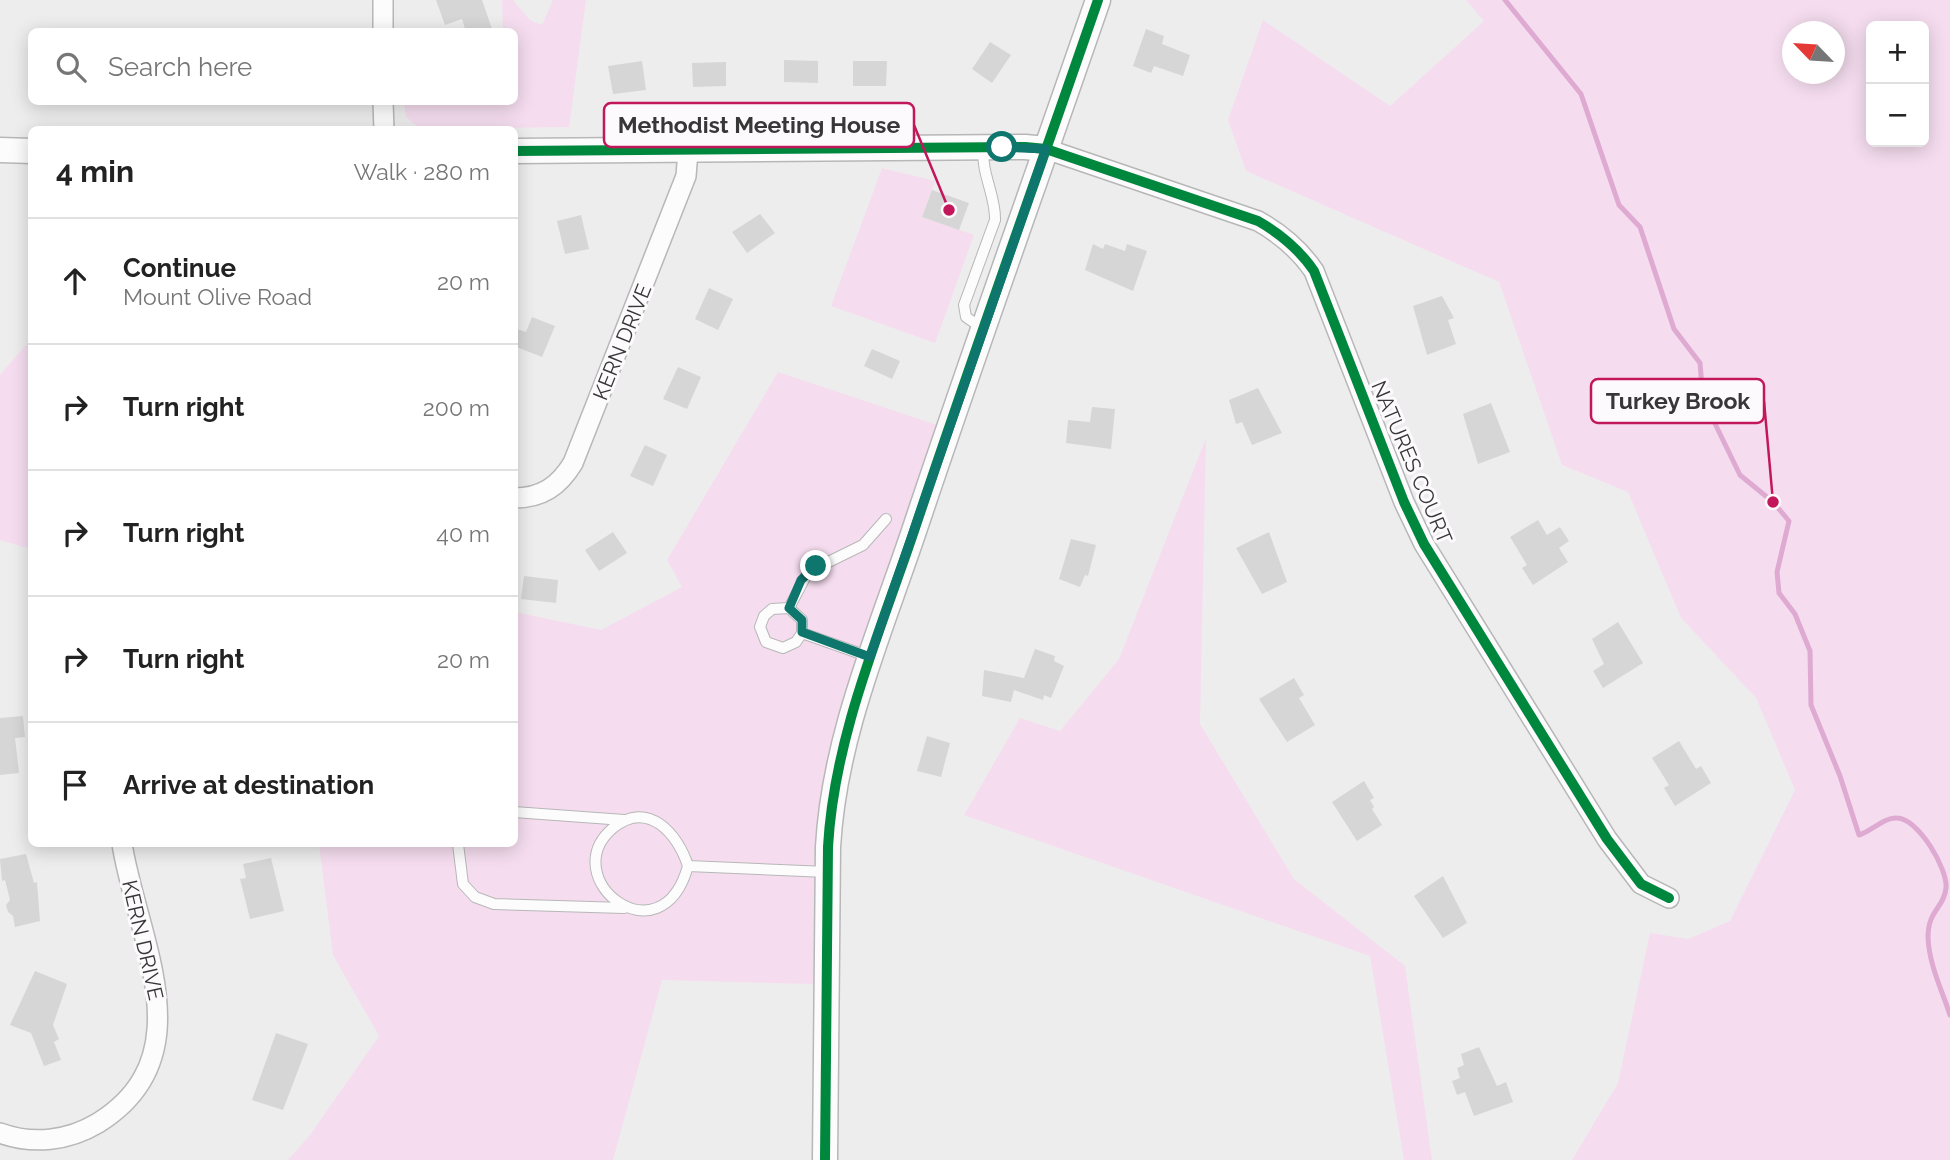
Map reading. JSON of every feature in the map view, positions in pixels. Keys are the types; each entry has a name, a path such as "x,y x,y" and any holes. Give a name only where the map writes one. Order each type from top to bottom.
{"street":[{"path":"383,0 383,28"},
{"path":"825,1160 827,872 830,806 839,760 870,657 1098,0"},
{"path":"383,105 384,126"},
{"path":"518,151 984,147 1046,149"},
{"name":"NATURES COURT","path":"1046,149 1258,221 1277,232 1306,259 1314,271 1399,489 1424,544 1607,839 1641,884 1669,898"},
{"path":"0,150 28,151"},
{"name":"KERN DRIVE","path":"518,497 547,492 565,476 573,463 686,176 688,151"},
{"name":"KERN DRIVE","path":"0,1133 37,1141 75,1134 90,1127 130,1096 150,1063 158,1039 158,995 123,847"}],"lane":[{"path":"982,329 966,317 964,305 995,220 996,208 982,158 984,147"},
{"path":"789,608 808,572 863,545 886,519"},
{"path":"776,607 789,608 802,620 802,632 796,642 783,648 763,639 760,627 764,617 776,607"},
{"path":"802,632 870,657"},
{"path":"458,847 463,884 483,902 648,909 670,900 685,878 688,866 676,836 667,827 654,821 518,812"},
{"path":"624,908 603,885 596,861 605,837 625,820"},
{"path":"688,866 827,872"}],"shaded area":[{"path":"502,0 513,0 530,20 542,25 553,0 586,0 569,127 417,126 406,117 404,105 518,105 518,28 503,28"},
{"path":"1466,0 1950,0 1950,1160 1572,1160 1618,1083 1650,933 1688,939 1730,921 1795,790 1756,698 1681,618 1628,492 1562,465 1499,282 1246,171 1228,120 1263,20 1390,106 1484,21"},
{"path":"882,168 935,181 922,217 974,235 935,343 831,306"},
{"path":"28,342 28,548 0,540 0,375"},
{"path":"778,372 940,426 834,733 815,835 814,984 662,980 613,1160 288,1160 310,1135 379,1036 333,955 319,847 518,847 518,613 601,630 682,587 667,560"},
{"path":"1206,438 1200,724 1294,879 1405,966 1432,1160 1404,1160 1370,956 964,815 1020,718 1060,731 1119,659"}],"building":[{"path":"436,0 482,0 492,28 465,28 462,19 445,25"},
{"path":"1146,29 1164,36 1162,44 1190,55 1183,76 1154,66 1151,73 1133,66"},
{"path":"990,42 1011,55 992,83 972,69"},
{"path":"784,60 818,61 818,83 784,82"},
{"path":"642,61 646,90 613,94 608,66"},
{"path":"853,61 887,61 886,86 853,86"},
{"path":"726,62 726,86 693,87 692,63"},
{"path":"932,190 969,203 959,230 922,217"},
{"path":"760,214 775,233 747,253 732,232"},
{"path":"581,215 589,249 565,254 557,221"},
{"path":"1093,244 1103,249 1105,244 1125,251 1127,244 1147,251 1133,291 1085,270"},
{"path":"709,288 733,299 718,330 695,319"},
{"path":"1442,296 1454,318 1448,320 1456,344 1427,355 1413,306"},
{"path":"532,317 555,326 542,357 518,348 518,329 526,332"},
{"path":"872,349 900,361 892,379 864,366"},
{"path":"678,367 701,377 687,409 663,399"},
{"path":"1258,388 1282,433 1252,445 1242,422 1236,424 1229,400"},
{"path":"1491,403 1510,452 1478,464 1463,414"},
{"path":"1092,407 1115,409 1111,449 1066,443 1068,420 1090,422"},
{"path":"645,445 667,455 653,486 630,476"},
{"path":"1538,520 1547,535 1560,527 1569,541 1559,548 1568,562 1533,585 1522,568 1527,565 1510,537"},
{"path":"613,532 627,553 599,571 585,550"},
{"path":"1269,532 1287,582 1262,594 1236,548"},
{"path":"1071,539 1096,545 1088,576 1085,575 1080,587 1059,579"},
{"path":"524,576 558,580 556,603 521,599"},
{"path":"1618,622 1643,663 1603,688 1593,671 1604,664 1592,639"},
{"path":"1035,649 1055,656 1054,661 1064,666 1051,698 1044,695 1043,700 1014,690 1011,702 982,696 984,670 1024,678"},
{"path":"1294,678 1304,695 1299,698 1315,725 1287,742 1259,699"},
{"path":"23,716 25,737 15,738 19,773 0,775 0,718"},
{"path":"927,736 950,743 941,777 917,771"},
{"path":"1679,741 1696,769 1701,766 1711,783 1675,806 1664,788 1669,785 1652,758"},
{"path":"1364,781 1374,798 1370,800 1374,807 1372,809 1382,825 1357,841 1332,802"},
{"path":"26,854 34,883 37,882 40,921 15,927 13,916 6,905 10,900 5,880 2,881 0,859"},
{"path":"271,858 284,911 250,919 240,879 246,878 243,864"},
{"path":"1443,876 1467,923 1443,938 1414,896"},
{"path":"35,971 67,984 53,1025 59,1039 54,1042 61,1060 44,1066 31,1033 10,1025"},
{"path":"276,1033 308,1044 283,1110 252,1100"},
{"path":"1479,1047 1497,1086 1506,1082 1513,1102 1474,1116 1465,1092 1457,1095 1452,1081 1460,1078 1457,1068 1464,1065 1461,1054"}],"waterway":[{"path":"1505,0 1581,94 1619,205 1640,227 1674,329 1700,363 1703,399 1740,475 1773,502 1789,521 1777,572 1779,593 1795,614 1810,651 1811,705 1840,776 1859,835 1892,818 1905,820 1922,835 1942,869 1945,895 1933,915 1928,937 1933,967 1950,1015"}],"cycle path":[{"path":"825,1160 828,847 839,766 873,648 1098,0"},
{"path":"518,151 1046,149 1266,226 1296,249 1314,271 1404,502 1424,544 1607,839 1641,884 1669,898"}],"place":[{"name":"Methodist Meeting House","path":"949,210"},
{"name":"Turkey Brook","path":"1773,502"}],"route":[{"path":"816,566 801,580 789,608 800,616 802,632 870,657 1008,252 1046,149 1002,147"}]}
